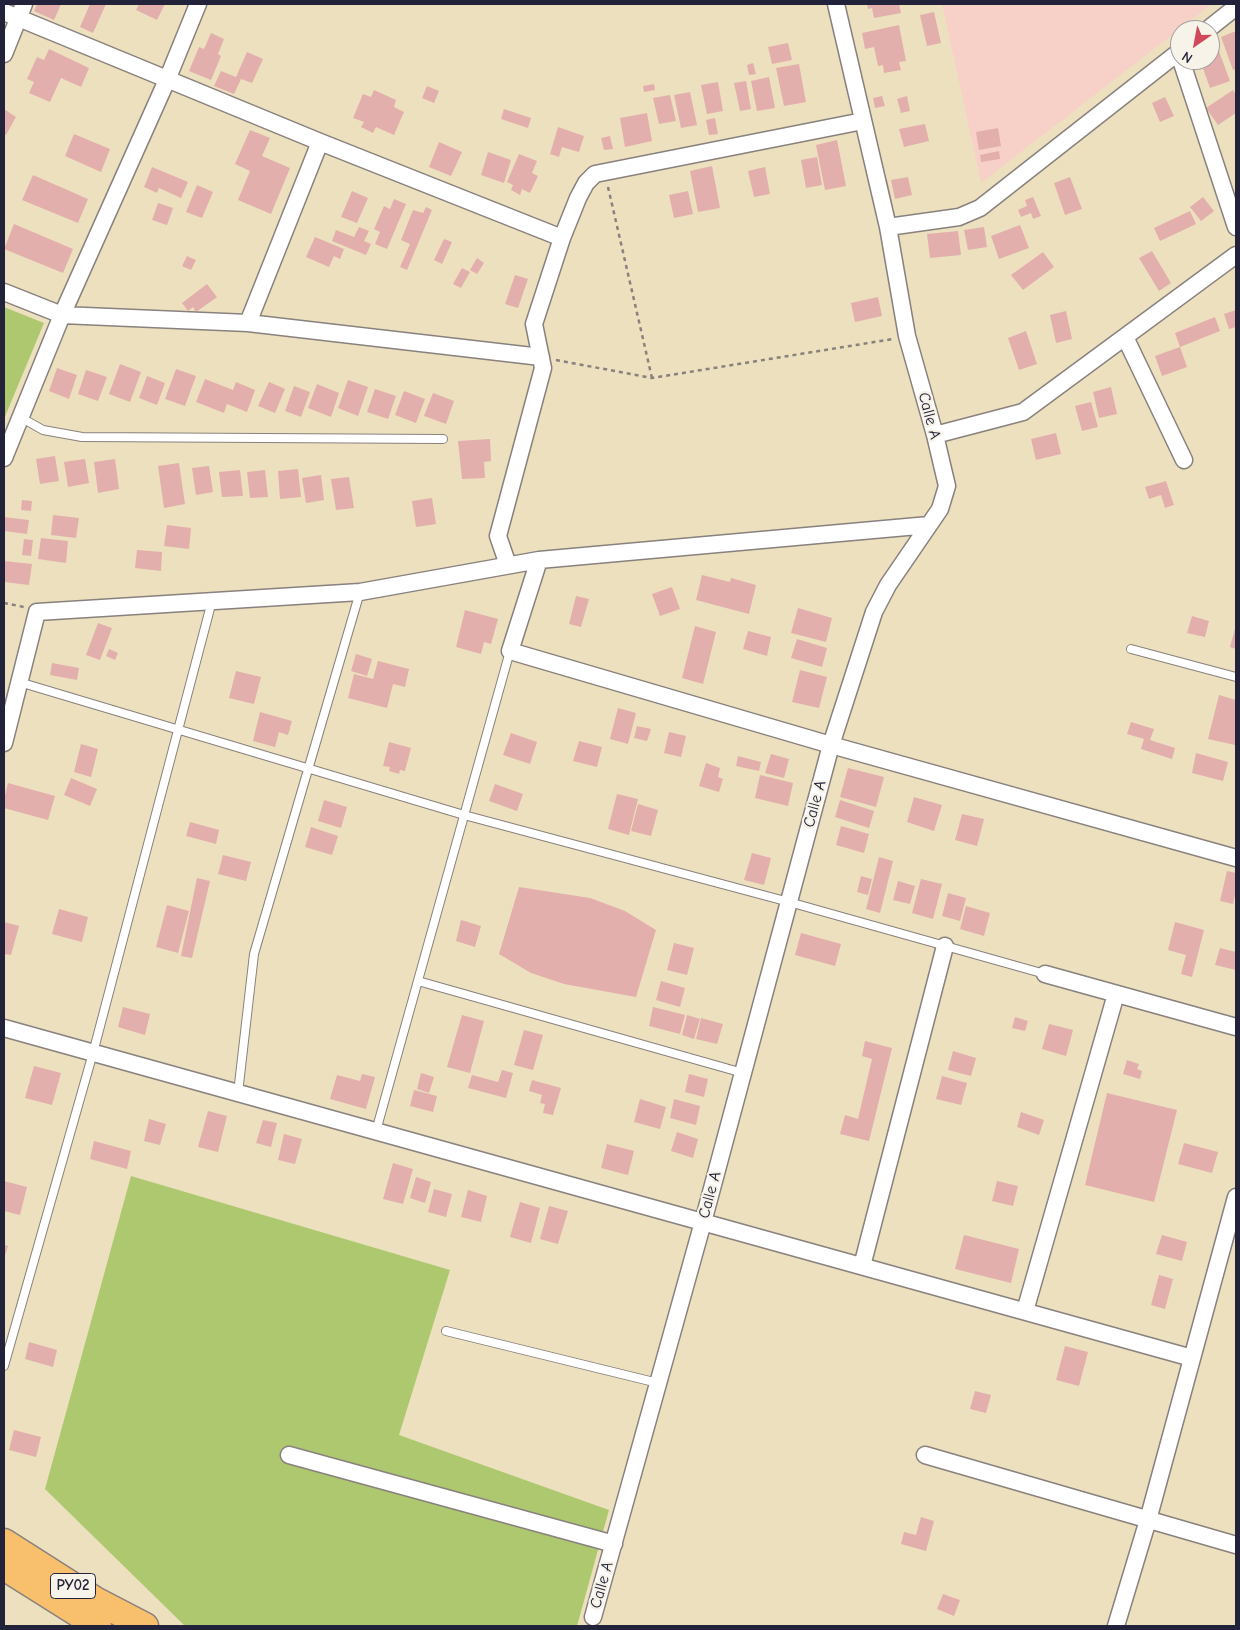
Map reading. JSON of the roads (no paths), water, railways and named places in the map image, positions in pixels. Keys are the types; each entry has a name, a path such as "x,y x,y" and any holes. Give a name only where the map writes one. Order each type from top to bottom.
{"highway":[{"name":"PY02","path":"4,1542 95,1600 146,1626"},
{"name":"PY02","path":"4,1567 98,1626"}],"street":[{"path":"7,4 13,11 167,80 562,238"},
{"path":"4,458 62,316 167,80 198,4"},
{"name":"Calle A","path":"593,1617 703,1222 830,745 874,612 888,585 940,510 947,486 935,435 907,336 888,227 836,4"},
{"path":"1219,20 1236,6"},
{"path":"4,54 13,11"},
{"path":"888,227 959,217 980,208 1170,64"},
{"path":"1185,70 1236,227"},
{"path":"508,566 498,536 544,368 534,324 562,238 586,183 595,174 863,121"},
{"path":"248,323 320,142"},
{"path":"935,435 1023,412 1236,254"},
{"path":"4,292 62,316 248,323 541,357"},
{"path":"1125,337 1184,460"},
{"path":"4,743 37,612 360,592 539,560 929,526"},
{"path":"539,560 510,651 830,745 1236,858"},
{"path":"862,1266 944,946"},
{"path":"1045,974 1236,1027"},
{"path":"1025,1311 1116,994"},
{"path":"4,1028 1192,1358"},
{"path":"1116,1626 1148,1520 1236,1197"},
{"path":"289,1455 614,1544"},
{"path":"925,1455 1236,1545"}],"lane":[{"path":"20,417 43,430 82,437 443,439"},
{"path":"238,1093 254,954 360,592"},
{"path":"4,1366 93,1053 212,601"},
{"path":"1131,649 1236,677"},
{"path":"376,1131 510,651"},
{"path":"19,682 464,815 789,902 1045,974"},
{"path":"418,981 743,1073"},
{"path":"446,1331 658,1383"}]}
